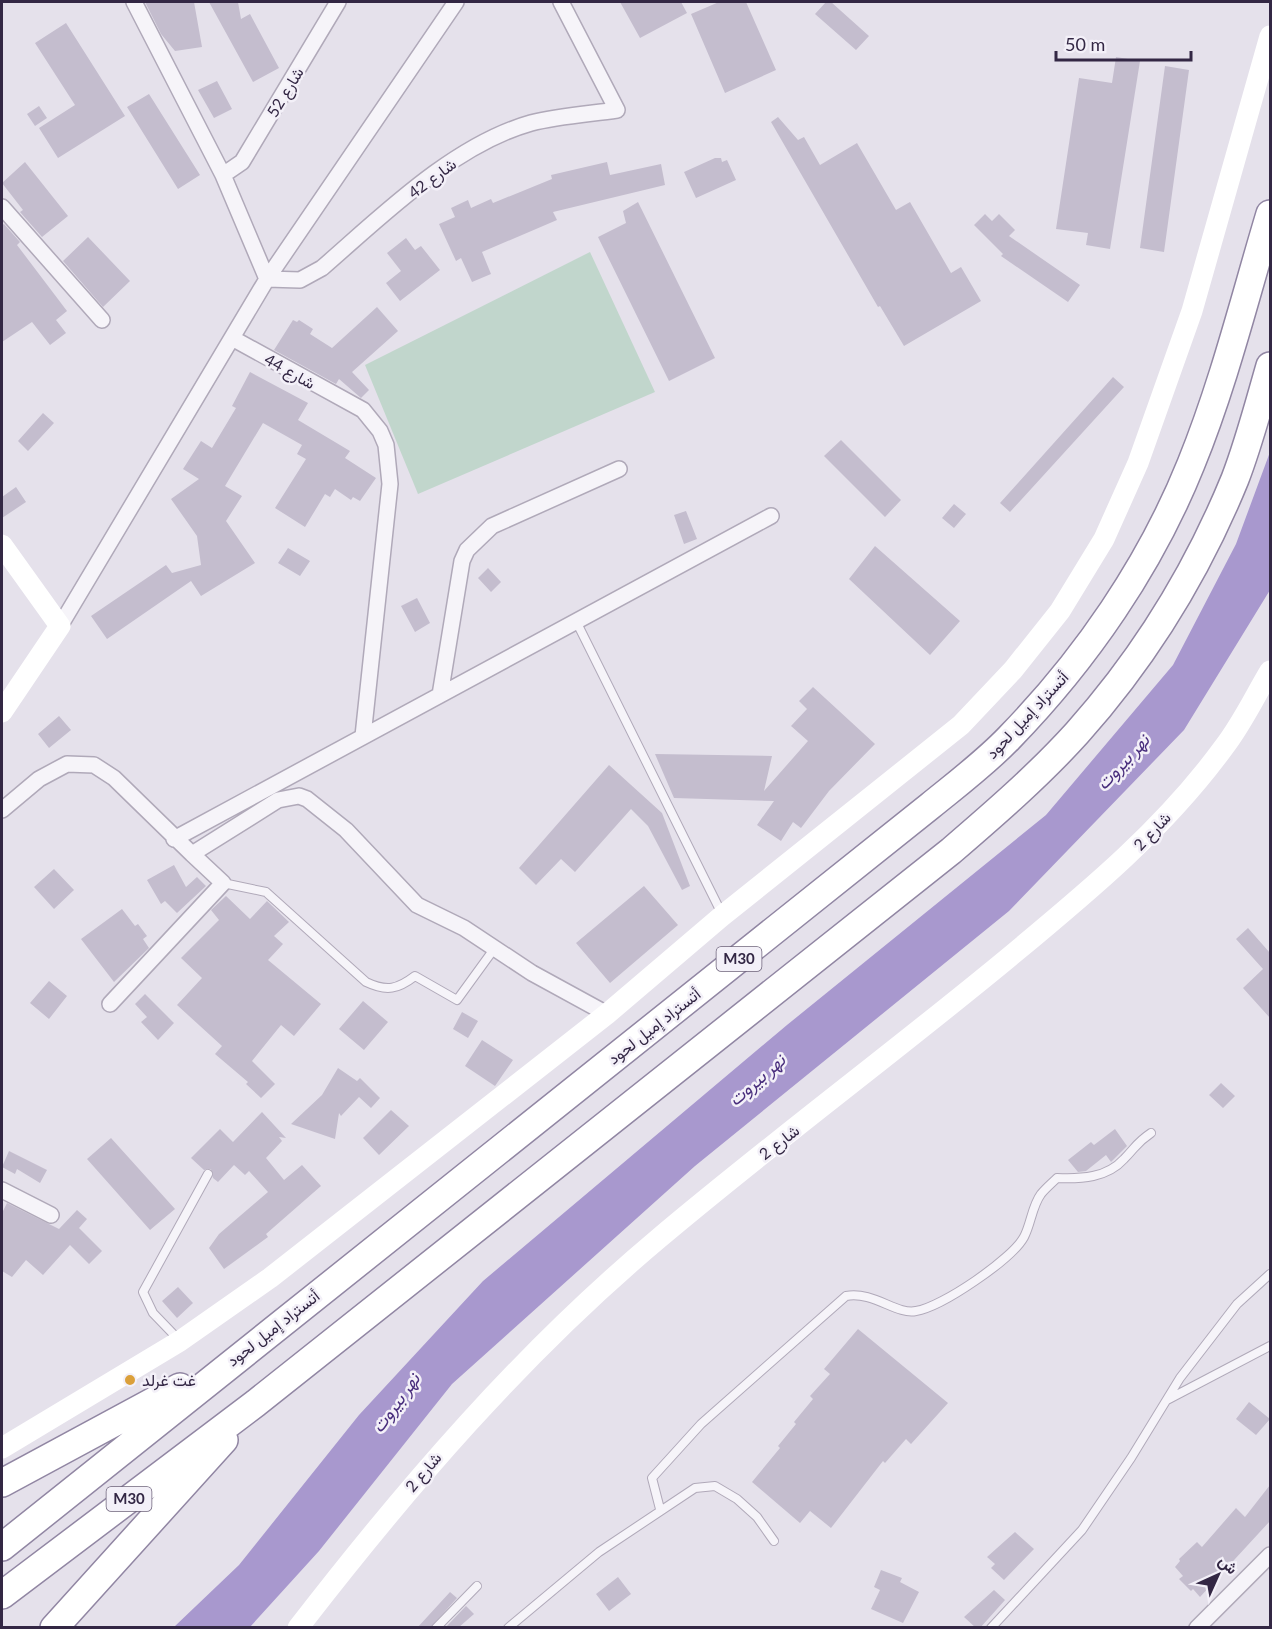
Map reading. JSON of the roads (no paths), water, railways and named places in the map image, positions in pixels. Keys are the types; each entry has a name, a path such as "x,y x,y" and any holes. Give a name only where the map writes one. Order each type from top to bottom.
{"highway":[{"name":"أتستراد إميل لحود","path":"2,1547 237,1357 930,806 1008,740 1043,702 1115,606 1176,500 1206,425 1270,213"},
{"name":"M30","path":"2,1595 256,1403 951,851 1053,759 1124,675 1161,624 1186,582 1236,477 1270,366"},
{"path":"2,1483 237,1357"},
{"path":"54,1628 170,1503 256,1403"}],"street":[{"path":"134,2 223,174 267,279"},
{"name":"شارع 52","path":"223,174 242,162 338,2"},
{"path":"2,712 60,626 267,279 456,2"},
{"name":"شارع 42","path":"267,279 300,280 322,268 451,162 490,140 531,123 616,110 561,2"},
{"path":"2,1448 180,1341 270,1278 607,1014 722,916 961,725 1013,670 1066,602 1104,539 1138,462 1192,311 1270,36"},
{"path":"2,207 102,320"},
{"name":"شارع 44","path":"232,338 363,410 380,430 386,445 390,484 363,736"},
{"path":"440,695 462,561 467,550 492,526 619,469"},
{"path":"174,839 771,516"},
{"path":"2,545 60,626"},
{"name":"شارع 2","path":"298,1628 436,1456 492,1394 600,1289 660,1237 911,1038 1098,884 1152,833 1226,746 1270,670"},
{"path":"2,810 39,779 67,764 94,765 114,778 174,839 224,883 110,1004"},
{"path":"192,854 278,800 299,796 321,808 346,830 417,905 464,928 494,949 607,1014"},
{"path":"2,1190 51,1215"},
{"path":"1197,1628 1270,1555"}],"lane":[{"path":"576,621 722,916"},
{"path":"224,883 266,892 366,982 378,988 400,987 415,976 457,1000 494,949"},
{"path":"660,1509 652,1478 701,1424 846,1296 861,1294 913,1312 930,1308 957,1294 987,1272 1023,1239 1040,1195 1058,1178 1088,1179 1111,1169 1124,1161 1135,1143 1151,1133"},
{"path":"180,1341 153,1313 143,1292 208,1174"},
{"path":"991,1628 1082,1530 1131,1458 1166,1400 1237,1304 1270,1274"},
{"path":"1166,1400 1270,1346"},
{"path":"508,1628 599,1552 660,1509 695,1488 715,1486 737,1499 757,1517 774,1540"},
{"path":"436,1628 477,1586"}],"water":[{"name":"نهر بيروت","path":"1270,452 1270,590 1184,730 1009,911 695,1166 452,1384 319,1551 250,1627 174,1627 239,1565 359,1415 483,1281 787,1025 1046,815 1173,665 1236,544"}],"place":[{"name":"غت غرلد","path":"130,1380"}]}
